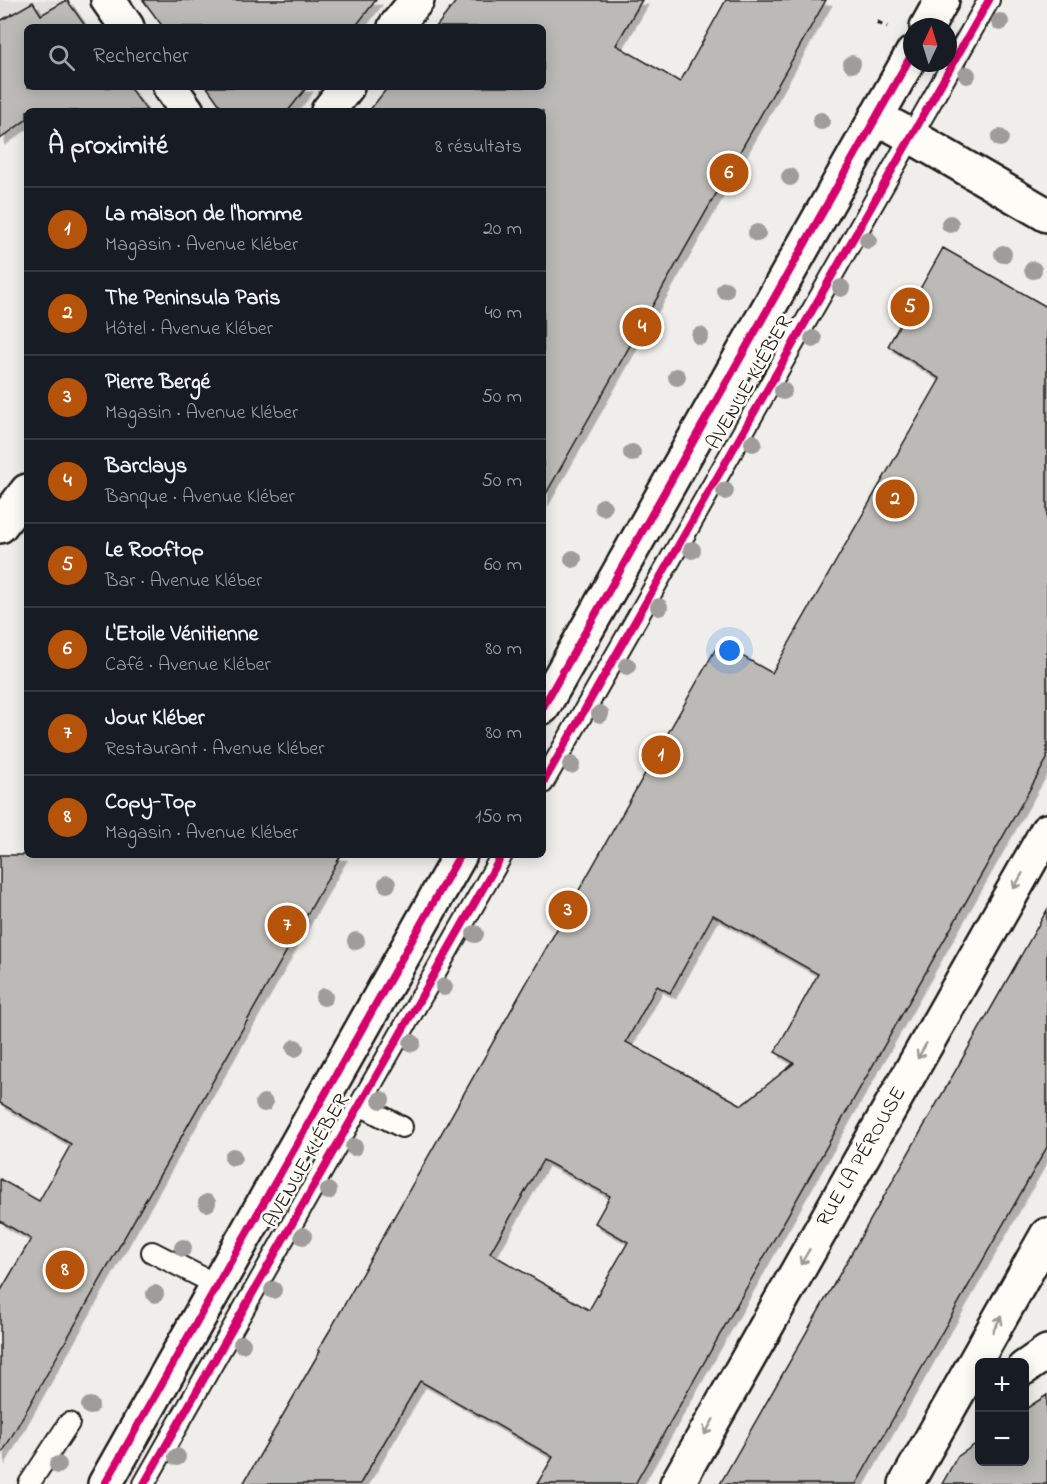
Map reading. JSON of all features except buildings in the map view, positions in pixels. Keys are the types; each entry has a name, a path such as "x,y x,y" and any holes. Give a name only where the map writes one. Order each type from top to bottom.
{"street":[{"path":"108,0 125,24"},
{"path":"397,24 417,0"},
{"path":"932,18 942,0"},
{"name":"AVENUE KLÉBER","path":"546,702 903,70"},
{"path":"172,90 185,108"},
{"path":"330,108 345,90"},
{"path":"876,117 1047,215"},
{"path":"0,526 24,495"},
{"name":"RUE LA PÉROUSE","path":"676,1484 1047,831"},
{"name":"AVENUE KLÉBER","path":"105,1484 458,858"},
{"path":"906,1484 1047,1234"},
{"path":"1029,1365 1047,1352"},
{"path":"940,1426 975,1402"}],"lane":[{"name":"AVENUE KLÉBER","path":"546,778 989,0"},
{"name":"AVENUE KLÉBER","path":"144,1484 500,858"},
{"name":"AVENUE KLÉBER","path":"360,1105 402,1127"},
{"path":"152,1252 217,1285"},
{"path":"29,1484 69,1423"}],"shaded area":[{"path":"0,0 67,0 84,24 24,24 24,35 0,99"}],"cycle path":[{"path":"546,778 989,0"},
{"path":"546,702 903,70"},
{"path":"105,1484 458,858"},
{"path":"144,1484 500,858"}],"place":[{"name":"L'Etoile Vénitienne","path":"729,173"},
{"name":"Le Rooftop","path":"910,307"},
{"name":"Barclays","path":"642,327"},
{"name":"The Peninsula Paris","path":"895,499"},
{"name":"La maison de l'homme","path":"661,755"},
{"name":"Pierre Bergé","path":"568,910"},
{"name":"Jour Kléber","path":"287,925"},
{"name":"Copy-Top","path":"65,1270"}]}
